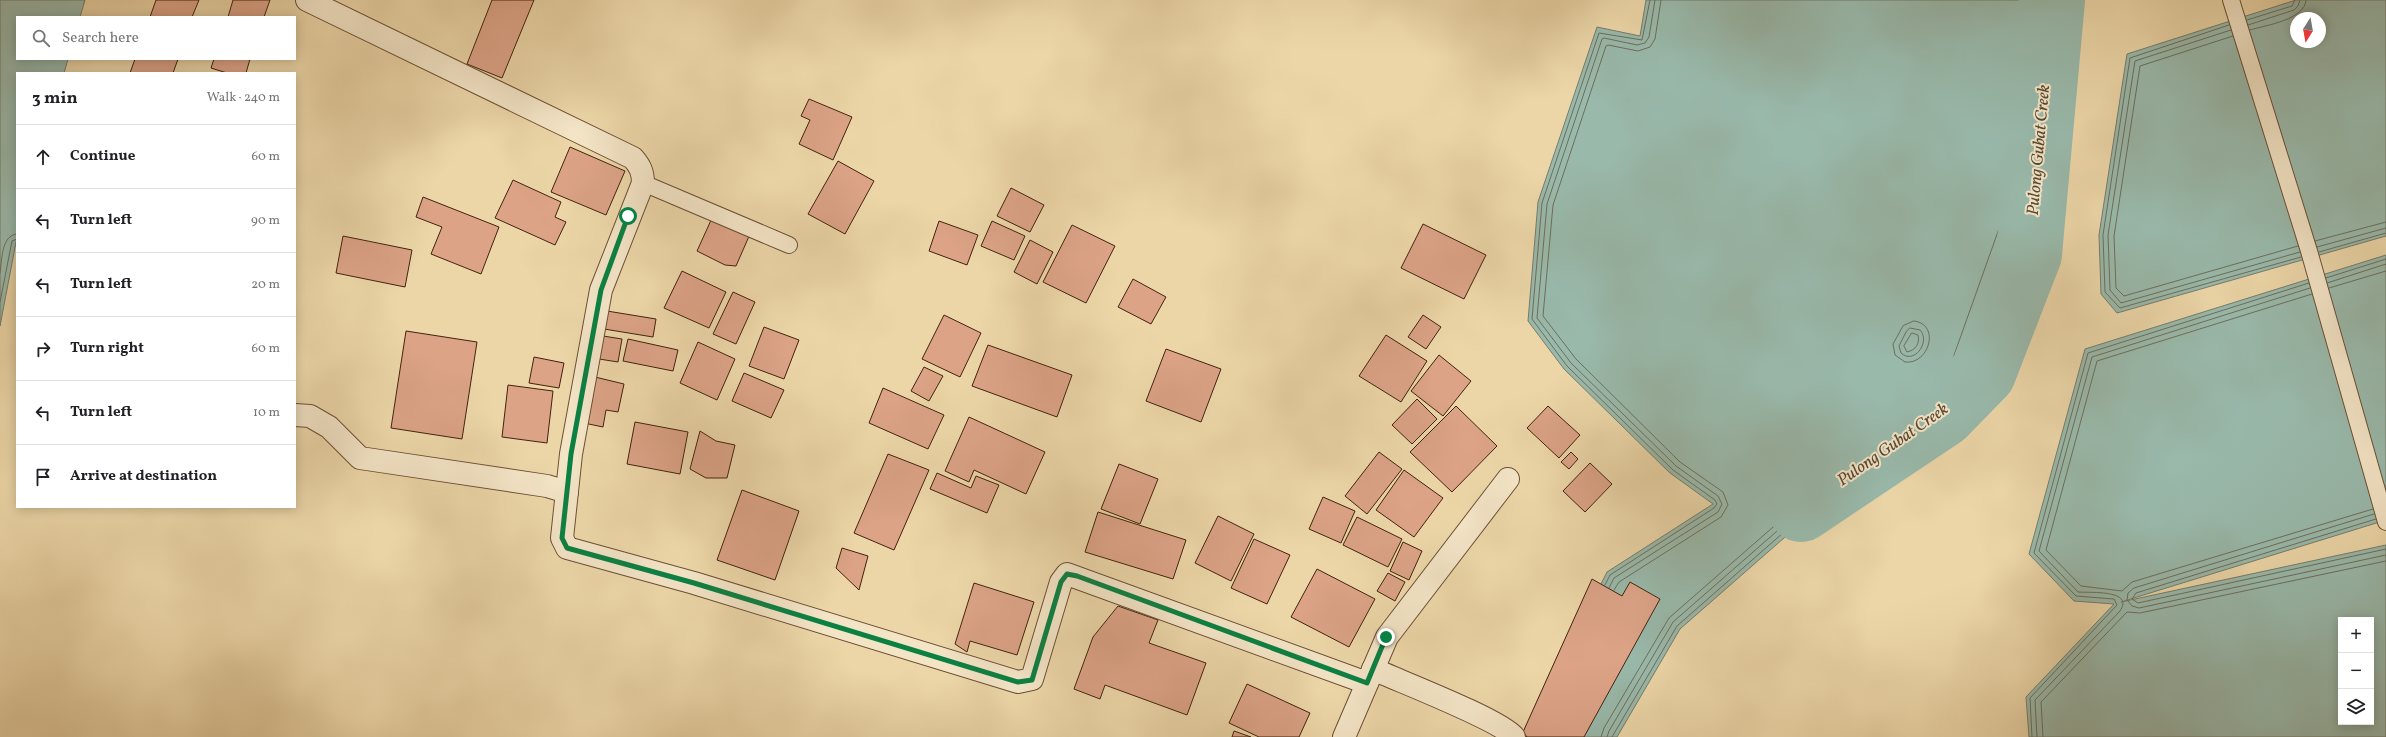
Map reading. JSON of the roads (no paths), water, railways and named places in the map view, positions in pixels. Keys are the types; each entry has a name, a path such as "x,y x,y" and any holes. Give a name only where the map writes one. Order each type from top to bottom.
{"street":[{"path":"307,0 633,158 643,174 643,183 601,290 571,454 562,538 567,548 694,583 1006,680 1018,682 1032,680 1061,582 1067,574 1077,576 1370,676 1481,717 1510,731 1514,737"},
{"path":"296,415 310,416 329,427 360,458 547,486 567,492"},
{"path":"1344,737 1386,637 1508,479"}],"lane":[{"path":"2230,0 2309,251 2386,522"},
{"path":"643,183 788,245"}],"water":[{"path":"0,0 85,0 80,16 16,16 16,60 68,60 64,72 16,72 16,242 0,326"},
{"path":"1646,0 2042,0 2048,135 1960,384 1680,629 1617,737 1548,737 1536,712 1607,572 1713,504 1670,473 1564,369 1528,321 1538,202 1597,27 1640,36"},
{"path":"2296,0 2386,0 2386,236 2117,313 2101,294 2099,235 2127,54"},
{"path":"2386,255 2386,520 2121,602 2386,545 2386,737 2029,737 2026,697 2114,604 2074,601 2029,554 2085,349"}],"waterway":[{"name":"Pulong Gubat Creek","path":"1801,509 1943,414 1983,373 2029,254 2052,0"}]}
